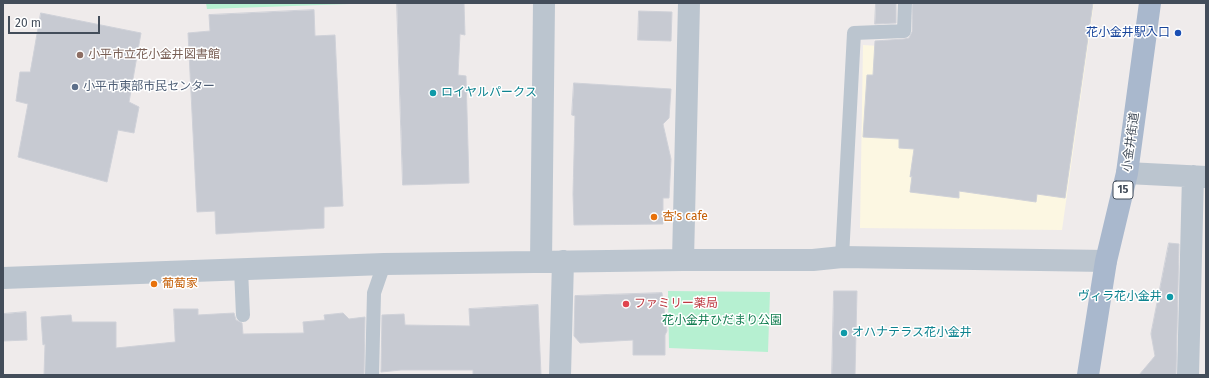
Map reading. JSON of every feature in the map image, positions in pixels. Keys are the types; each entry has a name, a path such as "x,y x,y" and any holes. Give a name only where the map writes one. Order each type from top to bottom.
{"main road":[{"name":"小金井街道","path":"1088,375 1106,261 1127,173 1150,3"}],"street":[{"path":"540,262 544,3"},
{"path":"683,260 689,3"},
{"path":"1127,173 1200,177 1188,375"},
{"path":"3,278 384,264 563,261 813,260 842,258 1106,261"},
{"path":"560,375 563,261"}],"lane":[{"path":"842,258 854,33 904,31 904,3"},
{"path":"372,375 374,293 384,264"},
{"path":"241,270 243,315"}],"shaded area":[{"path":"963,3 1094,3 1062,230 860,228 863,45 912,48"}],"green space":[{"path":"206,3 378,3 207,9"},
{"name":"花小金井ひだまり公園","path":"668,291 770,292 768,352 669,348"}],"building":[{"name":"ロイヤルパークス","path":"397,3 464,3 465,35 460,34 458,75 466,76 469,183 403,185"},
{"path":"876,3 896,3 896,23 875,24"},
{"path":"913,3 1093,3 1065,198 1037,194 1036,202 959,191 959,198 910,192 912,176 910,177 914,149 899,148 899,139 863,137 867,75 873,75 875,41 909,38 912,32"},
{"path":"314,10 315,36 335,35 343,206 324,207 324,228 216,234 215,211 197,212 188,33 210,31 209,15"},
{"path":"639,11 672,12 671,41 638,40"},
{"name":"小平市東部市民センター","path":"41,13 141,33 129,102 139,107 134,133 118,130 107,182 18,157 28,104 16,101 20,72 30,72"},
{"path":"574,83 671,89 669,118 663,124 671,159 669,198 663,198 663,224 574,225 573,194 575,116 572,115"},
{"name":"ヴィラ花小金井","path":"1169,243 1179,244 1176,375 1139,375 1155,356 1151,334"},
{"name":"オハナテラス花小金井","path":"834,291 857,291 855,375 832,375"},
{"path":"662,293 667,331 665,335 665,355 633,355 633,340 580,343 574,336 575,296"},
{"path":"538,305 541,375 473,375 473,370 401,370 381,372 382,315 404,314 405,325 470,326 469,309"},
{"path":"174,309 198,309 198,315 234,313 236,320 242,323 243,334 304,333 303,322 325,320 324,315 343,313 349,319 365,317 364,374 44,375 45,344 43,345 41,317 71,315 72,322 116,322 116,348 175,342"},
{"path":"26,312 27,340 3,341 3,314"}],"place":[{"name":"花小金井駅入口","path":"1178,33"},
{"name":"小平市立花小金井図書館","path":"80,55"},
{"name":"小平市東部市民センター","path":"75,87"},
{"name":"ロイヤルパークス","path":"433,93"},
{"name":"杏's cafe","path":"654,217"},
{"name":"葡萄家","path":"154,284"},
{"name":"ヴィラ花小金井","path":"1170,297"},
{"name":"ファミリー薬局","path":"626,304"},
{"name":"オハナテラス花小金井","path":"844,333"}]}
